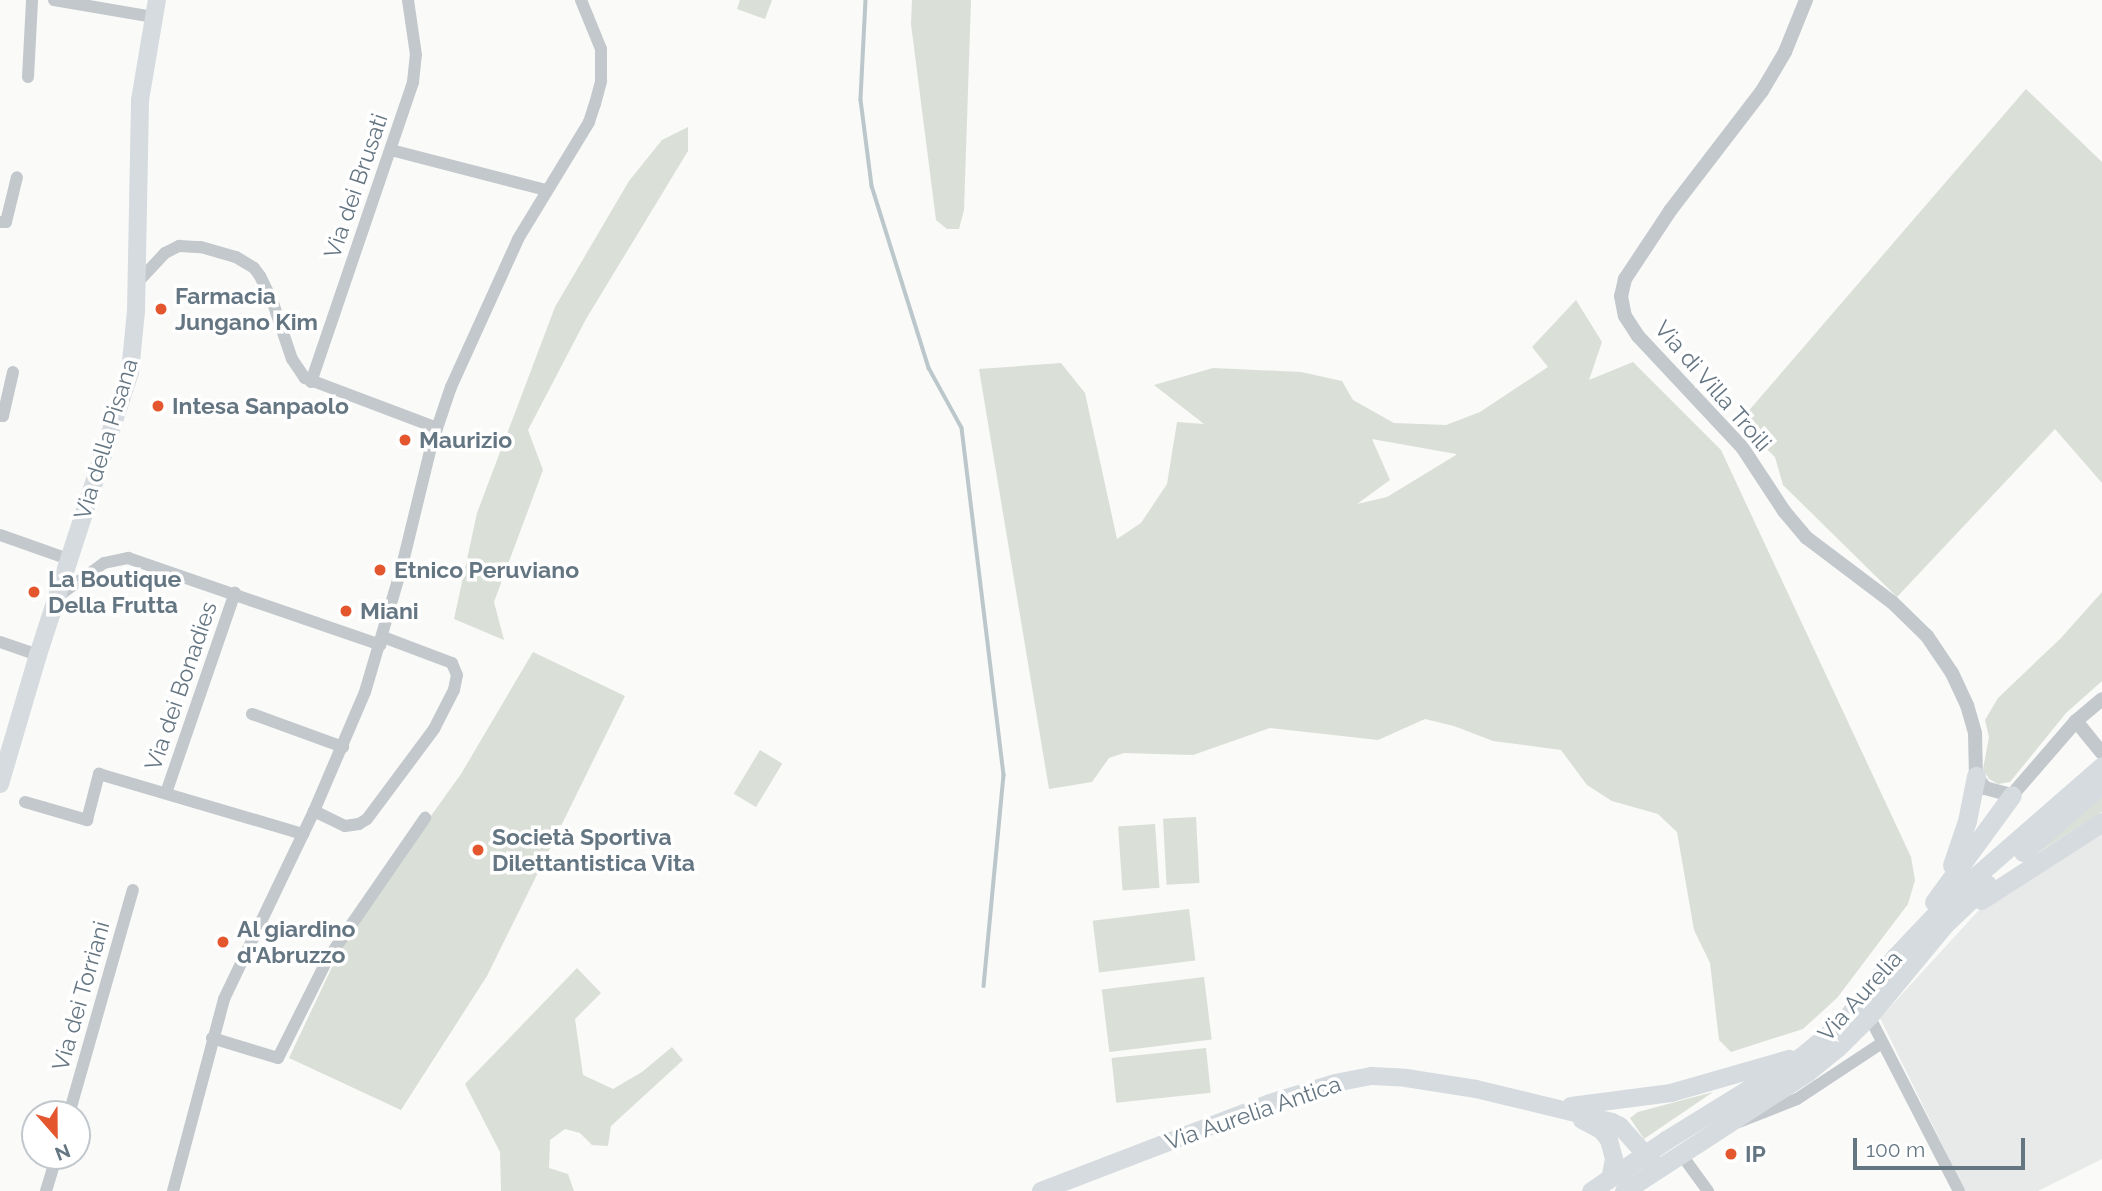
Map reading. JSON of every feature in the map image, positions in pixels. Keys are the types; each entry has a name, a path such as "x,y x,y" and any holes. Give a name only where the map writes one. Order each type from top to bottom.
{"main road":[{"name":"Via della Pisana","path":"0,784 68,559 128,380 134,346 137,283 140,100 155,9"},
{"name":"Via Aurelia","path":"1591,1191 1611,1175 1802,1056 1845,1020 1895,957 1952,897 2102,766"},
{"path":"1940,894 1962,841 1976,776"},
{"name":"Via Aurelia","path":"1624,1191 1829,1055 1869,1016 1945,924 2102,785"},
{"path":"1895,957 2012,795"},
{"path":"1945,924 2102,822"},
{"path":"1554,1107 1607,1104 1671,1093 1802,1056"},
{"name":"Via Aurelia Antica","path":"1041,1191 1270,1103 1362,1077 1422,1080 1554,1107"},
{"path":"1620,1126 1620,1119 1629,1111 1671,1093"},
{"path":"1554,1107 1620,1126 1658,1169"},
{"path":"1554,1107 1604,1134 1614,1152 1611,1175"}],"street":[{"path":"28,77 32,0"},
{"path":"54,0 155,9"},
{"name":"Via dei Brusati","path":"311,382 416,71 408,0"},
{"path":"173,1191 212,1038 238,966 343,747 382,641 437,428 494,287 546,190 589,122 599,90 599,42 581,0"},
{"name":"Via di Villa Troili","path":"1806,0 1785,52 1766,85 1670,211 1629,272 1621,291 1623,309 1638,336 1742,447 1784,511 1807,538 1892,602 1927,636 1952,673 1967,705 1975,733 1976,776"},
{"path":"391,150 546,190"},
{"path":"0,222 6,222 17,177"},
{"path":"137,283 165,253 179,246 211,249 244,262 260,276 273,303 292,359 301,374 311,382 437,428"},
{"path":"0,416 3,416 13,372"},
{"path":"0,535 68,559"},
{"path":"56,597 104,563 125,558 452,663 457,675 454,690 434,729 363,822 345,825 314,811"},
{"name":"Via dei Bonadies","path":"166,793 236,593"},
{"path":"0,642 38,655"},
{"path":"1976,776 1985,788 2012,795 2076,721 2102,699"},
{"path":"252,714 343,747"},
{"path":"2076,721 2102,753"},
{"path":"24,802 87,820 99,774 303,834"},
{"path":"212,1038 278,1058 327,960 425,818"},
{"name":"Via dei Torriani","path":"73,1100 133,890"},
{"path":"1869,1016 1959,1191"},
{"name":"Via Aurelia","path":"1725,1126 1788,1104 1882,1043"},
{"path":"1681,1154 1708,1191"},
{"path":"47,1191 53,1170"}],"shaded area":[{"path":"740,0 772,0 765,19 737,9"},
{"path":"912,0 971,0 964,210 959,229 947,229 936,220 911,24"},
{"path":"2026,89 2102,162 2102,483 2055,429 1897,597 1783,485 1775,457 1739,422"},
{"path":"688,127 688,151 586,319 528,430 543,470 494,602 504,640 454,619 477,513 555,307 629,181 662,140"},
{"path":"1576,300 1602,342 1589,380 1633,362 1721,450 1911,857 1915,880 1908,904 1837,998 1803,1029 1731,1052 1719,1040 1710,963 1694,930 1677,832 1658,814 1612,801 1587,785 1561,750 1493,741 1454,726 1425,719 1378,740 1270,728 1193,755 1124,753 1109,758 1092,782 1049,789 979,369 1061,363 1085,393 1117,539 1141,523 1167,484 1177,422 1204,424 1154,385 1213,368 1301,372 1342,381 1353,400 1394,423 1446,425 1480,412 1548,367 1532,347","holes":["1372,439 1456,454 1387,497 1357,504 1390,480"]},
{"path":"2102,592 2102,681 2066,713 2010,782 1998,784 1989,779 1983,769 1989,737 1985,720 1998,698 2061,638"},
{"name":"Società Sportiva Dilettantistica Vita","path":"533,652 625,696 487,976 401,1110 289,1058 350,929 461,774"},
{"path":"760,750 782,763 756,807 734,794"},
{"path":"2102,794 2102,812 2023,862"},
{"path":"1196,817 1199,883 1166,885 1163,819"},
{"path":"1155,824 1159,888 1123,890 1118,827"},
{"path":"2102,831 2102,1159 2038,1191 1965,1191 1880,1018 1980,909"},
{"path":"1189,909 1195,961 1099,972 1093,921"},
{"path":"577,968 601,993 575,1019 583,1075 613,1089 642,1072 672,1047 683,1060 611,1126 608,1146 592,1145 580,1133 565,1129 550,1140 549,1168 568,1174 574,1191 501,1191 500,1152 465,1084"},
{"path":"1204,977 1212,1040 1109,1052 1102,990"},
{"path":"1206,1048 1211,1093 1116,1103 1112,1058"},
{"path":"1713,1092 1644,1139 1630,1118 1638,1112"}],"waterway":[{"path":"866,0 861,100 872,186 929,368 962,428 1004,775 984,986"}],"place":[{"name":"Farmacia Jungano Kim","path":"161,309"},
{"name":"Intesa Sanpaolo","path":"158,406"},
{"name":"Maurizio","path":"405,440"},
{"name":"Etnico Peruviano","path":"380,570"},
{"name":"La Boutique Della Frutta","path":"34,592"},
{"name":"Miani","path":"346,611"},
{"name":"Società Sportiva Dilettantistica Vita","path":"478,850"},
{"name":"Al giardino d'Abruzzo","path":"223,942"},
{"name":"IP","path":"1731,1154"}]}
